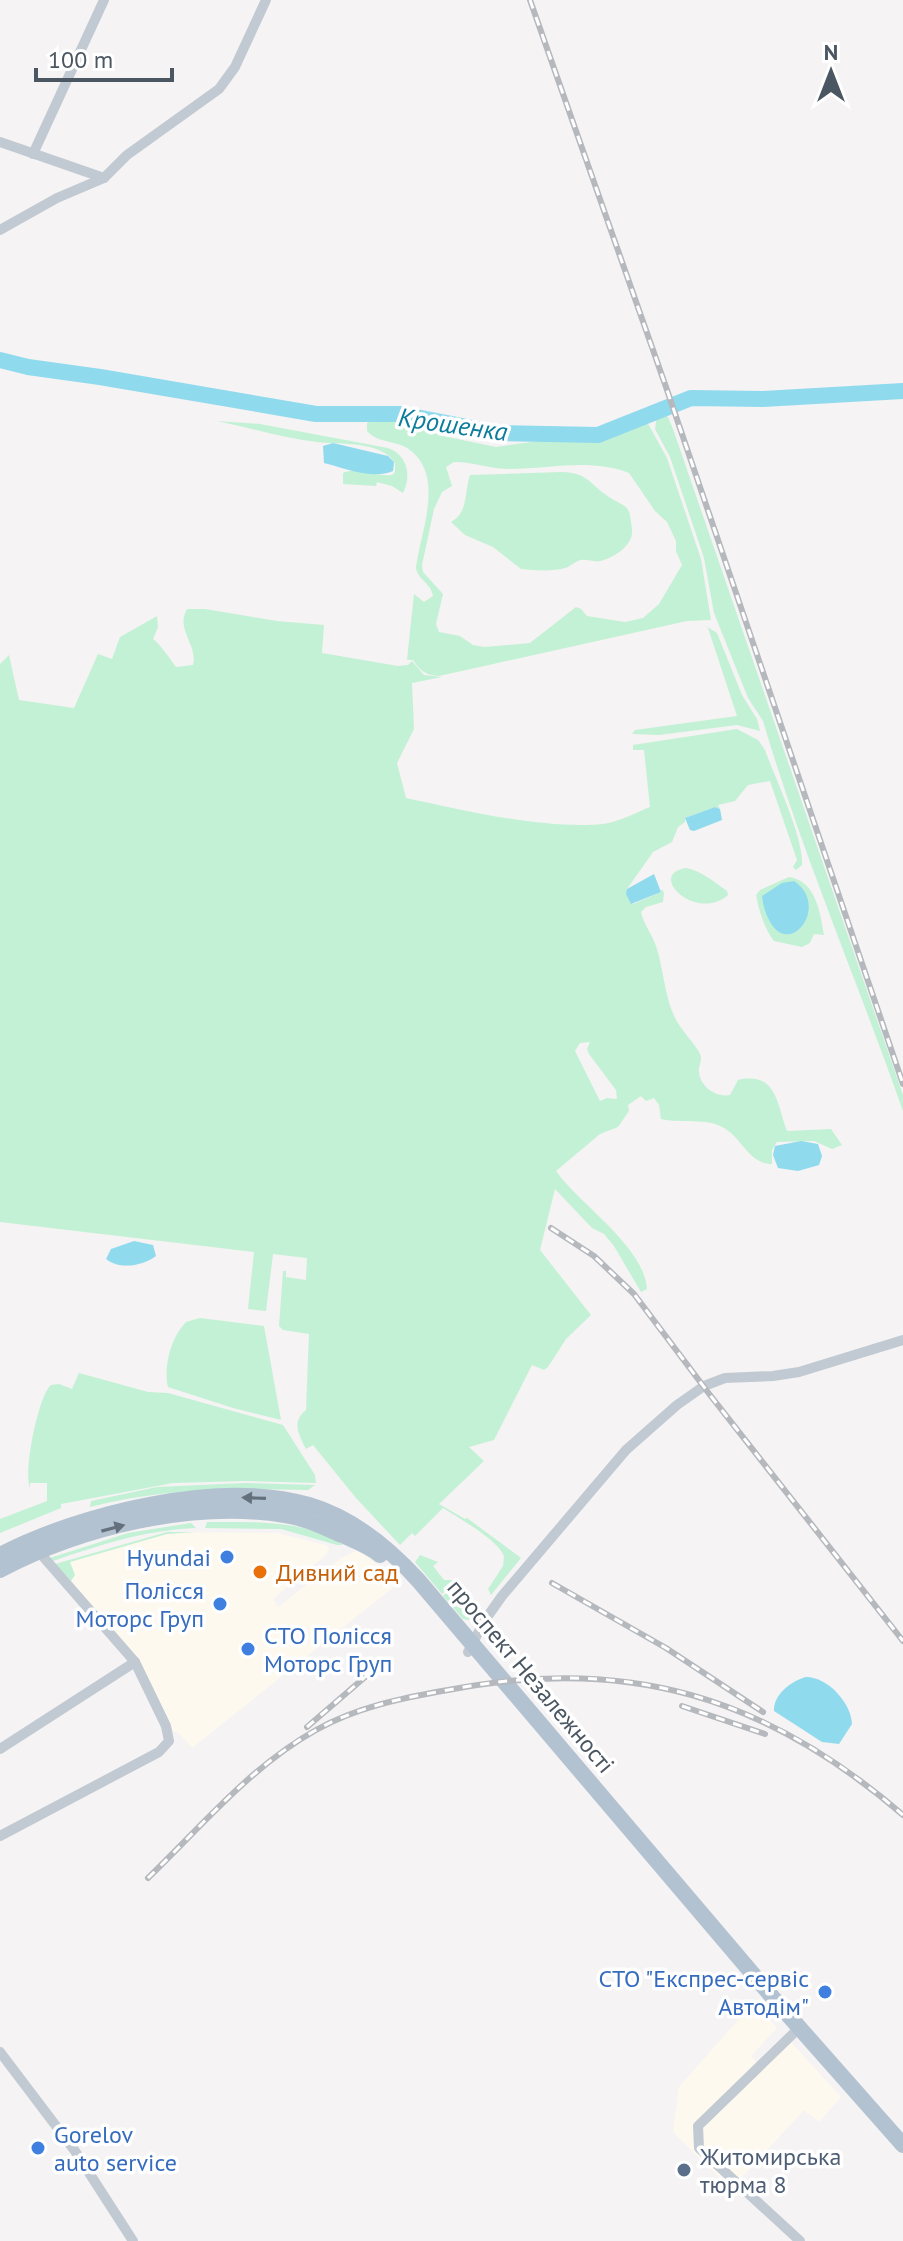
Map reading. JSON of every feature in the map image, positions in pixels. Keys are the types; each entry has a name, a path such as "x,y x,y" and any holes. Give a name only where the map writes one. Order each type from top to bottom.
{"main road":[{"name":"проспект Незалежності","path":"0,1555 65,1527 145,1505 214,1498 291,1501 332,1514 379,1542 397,1557 470,1648 903,2157"},
{"name":"проспект Незалежності","path":"0,1570 91,1533 163,1516 244,1512 301,1518 376,1552 470,1648"},
{"name":"проспект Незалежності","path":"795,2031 903,2145"}],"street":[{"path":"33,154 104,0"},
{"path":"0,230 57,198 104,178 127,155 219,89 235,67 266,0"},
{"path":"0,142 104,178"},
{"path":"470,1648 493,1608 618,1459 677,1405 716,1380 788,1374 903,1340"},
{"path":"0,1836 166,1748 169,1741 166,1726 135,1662 39,1552"},
{"path":"0,1749 135,1662"},
{"path":"795,2031 698,2126 697,2141 699,2148 800,2241"},
{"path":"0,2052 75,2151 133,2241"}],"shaded area":[{"path":"167,1532 278,1533 326,1545 329,1549 327,1554 273,1599 278,1607 341,1558 358,1550 400,1582 192,1748 180,1734 173,1731 146,1675 55,1564"},
{"path":"755,2001 777,2028 751,2056 762,2067 790,2041 841,2097 819,2122 804,2110 731,2189 673,2132 679,2087"}],"green space":[{"path":"661,413 668,417 673,429 903,1095 903,1111 812,868 763,721 748,698 714,613 704,558 670,457 655,429 657,415"},
{"path":"412,419 428,424 438,435 496,447 603,432 625,421 646,420 667,458 701,559 711,620 687,621 439,676 421,670 413,660 407,660 414,594 424,602 433,596 416,568 428,504 426,473 419,459 407,448 371,435 367,431 367,423 373,420","holes":["461,462 510,469 600,466 629,473 655,511 667,522 682,565 659,604 643,618 625,622 587,616 576,607 530,643 484,647 473,645 460,636 439,632 436,624 443,594 423,572 422,565 434,509 442,492 452,486 446,467"]},
{"path":"217,421 260,424 388,448 400,455 406,466 406,486 403,493 377,482 376,486 343,484 343,473 348,471 392,475 395,463 380,450 292,438"},
{"path":"562,472 583,477 626,508 632,535 617,554 600,561 579,561 560,569 521,569 493,547 465,535 451,522 461,513 470,475"},
{"path":"187,609 205,609 324,625 322,653 398,666 408,665 412,661 424,675 442,677 412,683 414,729 397,763 406,798 531,822 609,823 650,807 644,750 633,750 633,745 737,729 758,740 765,750 794,824 802,865 796,870 793,867 797,860 770,781 748,785 735,801 718,805 720,809 715,807 685,818 672,842 653,852 627,889 633,904 662,889 664,893 663,902 646,907 641,912 656,946 671,1009 700,1054 699,1072 706,1087 720,1095 730,1095 738,1080 761,1081 773,1092 787,1131 831,1129 842,1145 832,1149 814,1141 777,1142 772,1150 772,1164 764,1163 752,1156 724,1128 710,1123 661,1119 659,1105 654,1098 646,1101 641,1096 628,1105 629,1111 618,1127 600,1134 556,1171 623,1241 643,1273 647,1289 641,1292 604,1234 592,1228 555,1189 540,1250 591,1315 566,1339 548,1367 544,1370 532,1365 494,1440 469,1447 484,1461 439,1504 467,1518 521,1558 491,1595 488,1589 503,1566 504,1556 486,1536 443,1508 415,1536 412,1533 400,1545 313,1445 306,1449 298,1424 306,1410 309,1334 283,1330 279,1326 283,1271 286,1271 286,1277 306,1280 307,1258 273,1254 266,1311 248,1309 254,1252 0,1222 0,664 9,655 19,700 74,708 98,654 112,659 120,637 157,616 158,627 153,639 176,667 193,665 194,657 184,617","holes":["590,1042 587,1049 616,1090 617,1099 600,1101 575,1051 580,1043"]},
{"path":"704,625 717,633 760,731 737,725 659,735 632,734 635,730 737,716 708,628"},
{"path":"686,868 708,877 728,895 715,902 702,903 680,894 673,887 671,879 675,872"},
{"path":"789,877 811,891 824,935 814,934 810,943 802,947 774,941 762,919 756,895 760,890"},
{"path":"200,1318 264,1326 281,1420 168,1387 172,1344 186,1322"},
{"path":"79,1373 148,1392 168,1393 283,1425 315,1475 316,1483 173,1483 61,1504 61,1508 0,1533 0,1519 47,1501 47,1483 30,1483 30,1488 28,1480 37,1418 51,1385 59,1384 72,1389"},
{"path":"245,1483 315,1485 308,1490 225,1489 171,1493 90,1507 91,1501 157,1487"},
{"path":"207,1522 260,1522 295,1526 312,1530 343,1545 281,1529 205,1528"},
{"path":"191,1523 196,1528 141,1535 53,1561 50,1558 128,1533"},
{"path":"167,1532 195,1532 167,1534 70,1562 75,1575 71,1581 55,1564"},
{"path":"420,1555 438,1562 433,1566 444,1580 456,1580 442,1594 415,1562"},
{"path":"457,1581 472,1604 469,1620 463,1619 443,1596"}],"water":[{"path":"333,443 388,456 394,462 393,471 368,474 324,463 323,446"},
{"path":"715,807 720,809 722,820 690,830 685,818"},
{"path":"654,874 661,892 631,904 627,889"},
{"path":"794,881 804,891 809,903 808,915 803,925 787,934 777,931 769,920 762,896 782,883"},
{"path":"801,1141 818,1144 822,1156 819,1165 798,1171 778,1168 773,1155 775,1146"},
{"path":"134,1241 153,1245 156,1256 131,1265 117,1265 106,1259 111,1249"},
{"path":"806,1677 830,1686 843,1700 851,1716 852,1724 839,1744 822,1742 774,1711 776,1700 784,1690"}],"waterway":[{"name":"Крошенка","path":"0,360 316,414 401,414 498,433 598,435 691,398 763,399 903,391"}],"railway":[{"path":"530,0 666,387 903,1084"},
{"path":"551,1228 594,1256 634,1294 903,1641"},
{"path":"552,1583 666,1648 763,1712"},
{"path":"307,1727 379,1665"},
{"path":"148,1878 248,1780 316,1730 347,1715 397,1700 514,1680 576,1678 635,1683 692,1695 746,1714 799,1741 851,1774 903,1815"},
{"path":"682,1706 765,1734"}],"place":[{"name":"Hyundai","path":"227,1557"},
{"name":"Дивний сад","path":"260,1572"},
{"name":"Полісся Моторс Груп","path":"220,1604"},
{"name":"СТО Полісся Моторс Груп","path":"248,1649"},
{"name":"СТО \"Експрес-сервіс Автодім\"","path":"825,1992"},
{"name":"Gorelov auto service","path":"38,2148"},
{"name":"Житомирська тюрма 8","path":"684,2170"}]}
